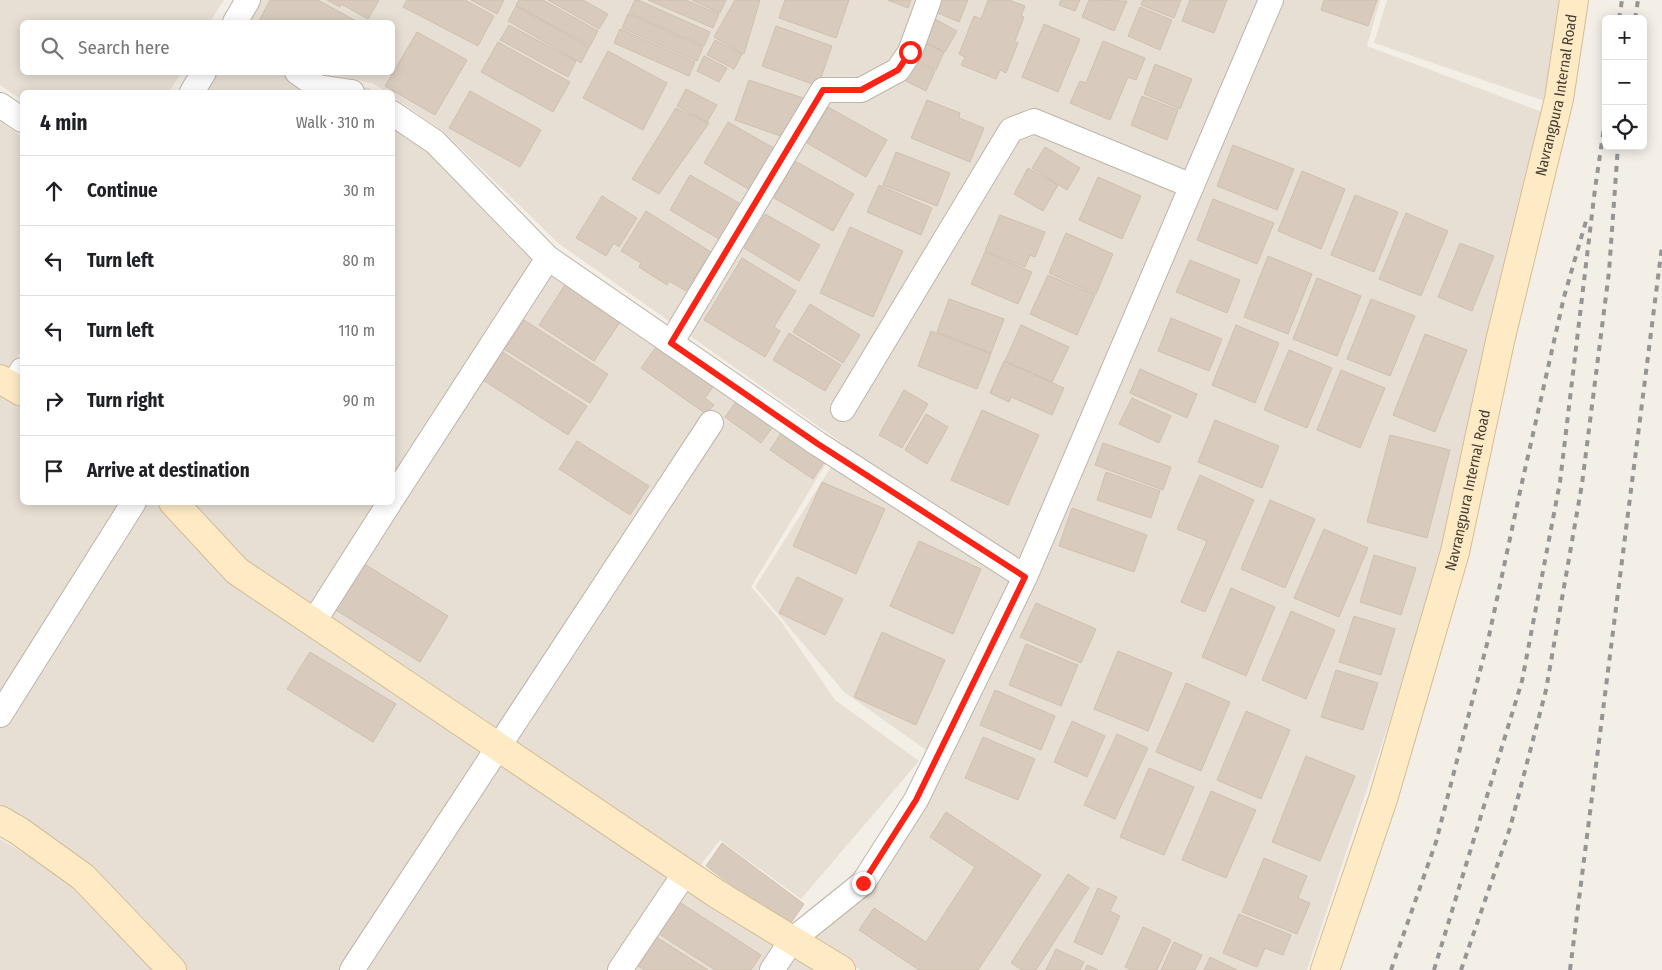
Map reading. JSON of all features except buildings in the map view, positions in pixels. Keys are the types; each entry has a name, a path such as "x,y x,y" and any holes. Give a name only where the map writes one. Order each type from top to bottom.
{"street":[{"path":"236,20 248,0"},
{"path":"671,343 823,90 861,90 898,70 910,52 929,0"},
{"path":"772,970 792,940 863,883 916,800 1025,577 1272,0"},
{"name":"Navrangpura Internal Road","path":"1325,970 1383,798 1455,552 1500,341 1559,99 1574,0"},
{"path":"193,90 202,75"},
{"path":"302,75 318,86 341,90"},
{"path":"0,105 20,119"},
{"path":"395,115 435,142 548,258 818,444 1025,577"},
{"path":"843,409 1011,130 1034,121 1192,186"},
{"path":"395,494 548,258"},
{"path":"352,970 711,423"},
{"path":"0,715 132,505"},
{"path":"177,505 237,571 685,873 841,970"},
{"path":"313,623 388,505"},
{"path":"0,820 19,831 83,877 172,970"},
{"path":"620,970 685,873"}],"shaded area":[{"path":"0,0 224,0 211,20 20,20 20,75 180,75 170,90 20,90 20,99 0,85"},
{"path":"256,0 1380,0 1367,46 1547,114 1447,548 1307,970 861,970 806,939 946,764 844,692 755,587 845,445 558,243 444,132 395,98 395,90 384,90 372,83 334,75 395,75 395,20 248,20 245,18"},
{"path":"1387,0 1564,0 1548,102 1374,43"},
{"path":"209,75 314,75 321,79 372,90 200,90"},
{"path":"395,107 551,254 833,452 751,587 780,620 835,700 919,761 801,899 720,840 693,875 239,566 182,505 395,505"},
{"path":"0,121 20,136 20,352 8,373 0,368"},
{"path":"0,396 20,409 20,505 121,505 0,696"},
{"path":"138,505 168,505 680,874 616,970 183,970 0,817 0,720"},
{"path":"0,839 77,885 160,970 0,970"},
{"path":"686,879 825,970 624,970"}],"railway":[{"path":"1620,15 1622,0"},
{"path":"1636,15 1638,0"},
{"path":"1434,970 1522,681 1560,482 1602,141"},
{"path":"1461,970 1510,828 1546,690 1582,484 1609,272 1618,150"},
{"path":"1391,970 1436,842 1489,636 1564,297 1586,221"},
{"path":"1570,970 1662,246"}],"route":[{"path":"863,883 916,800 1025,577 818,444 671,343 823,90 861,90 898,70 910,52"}]}
